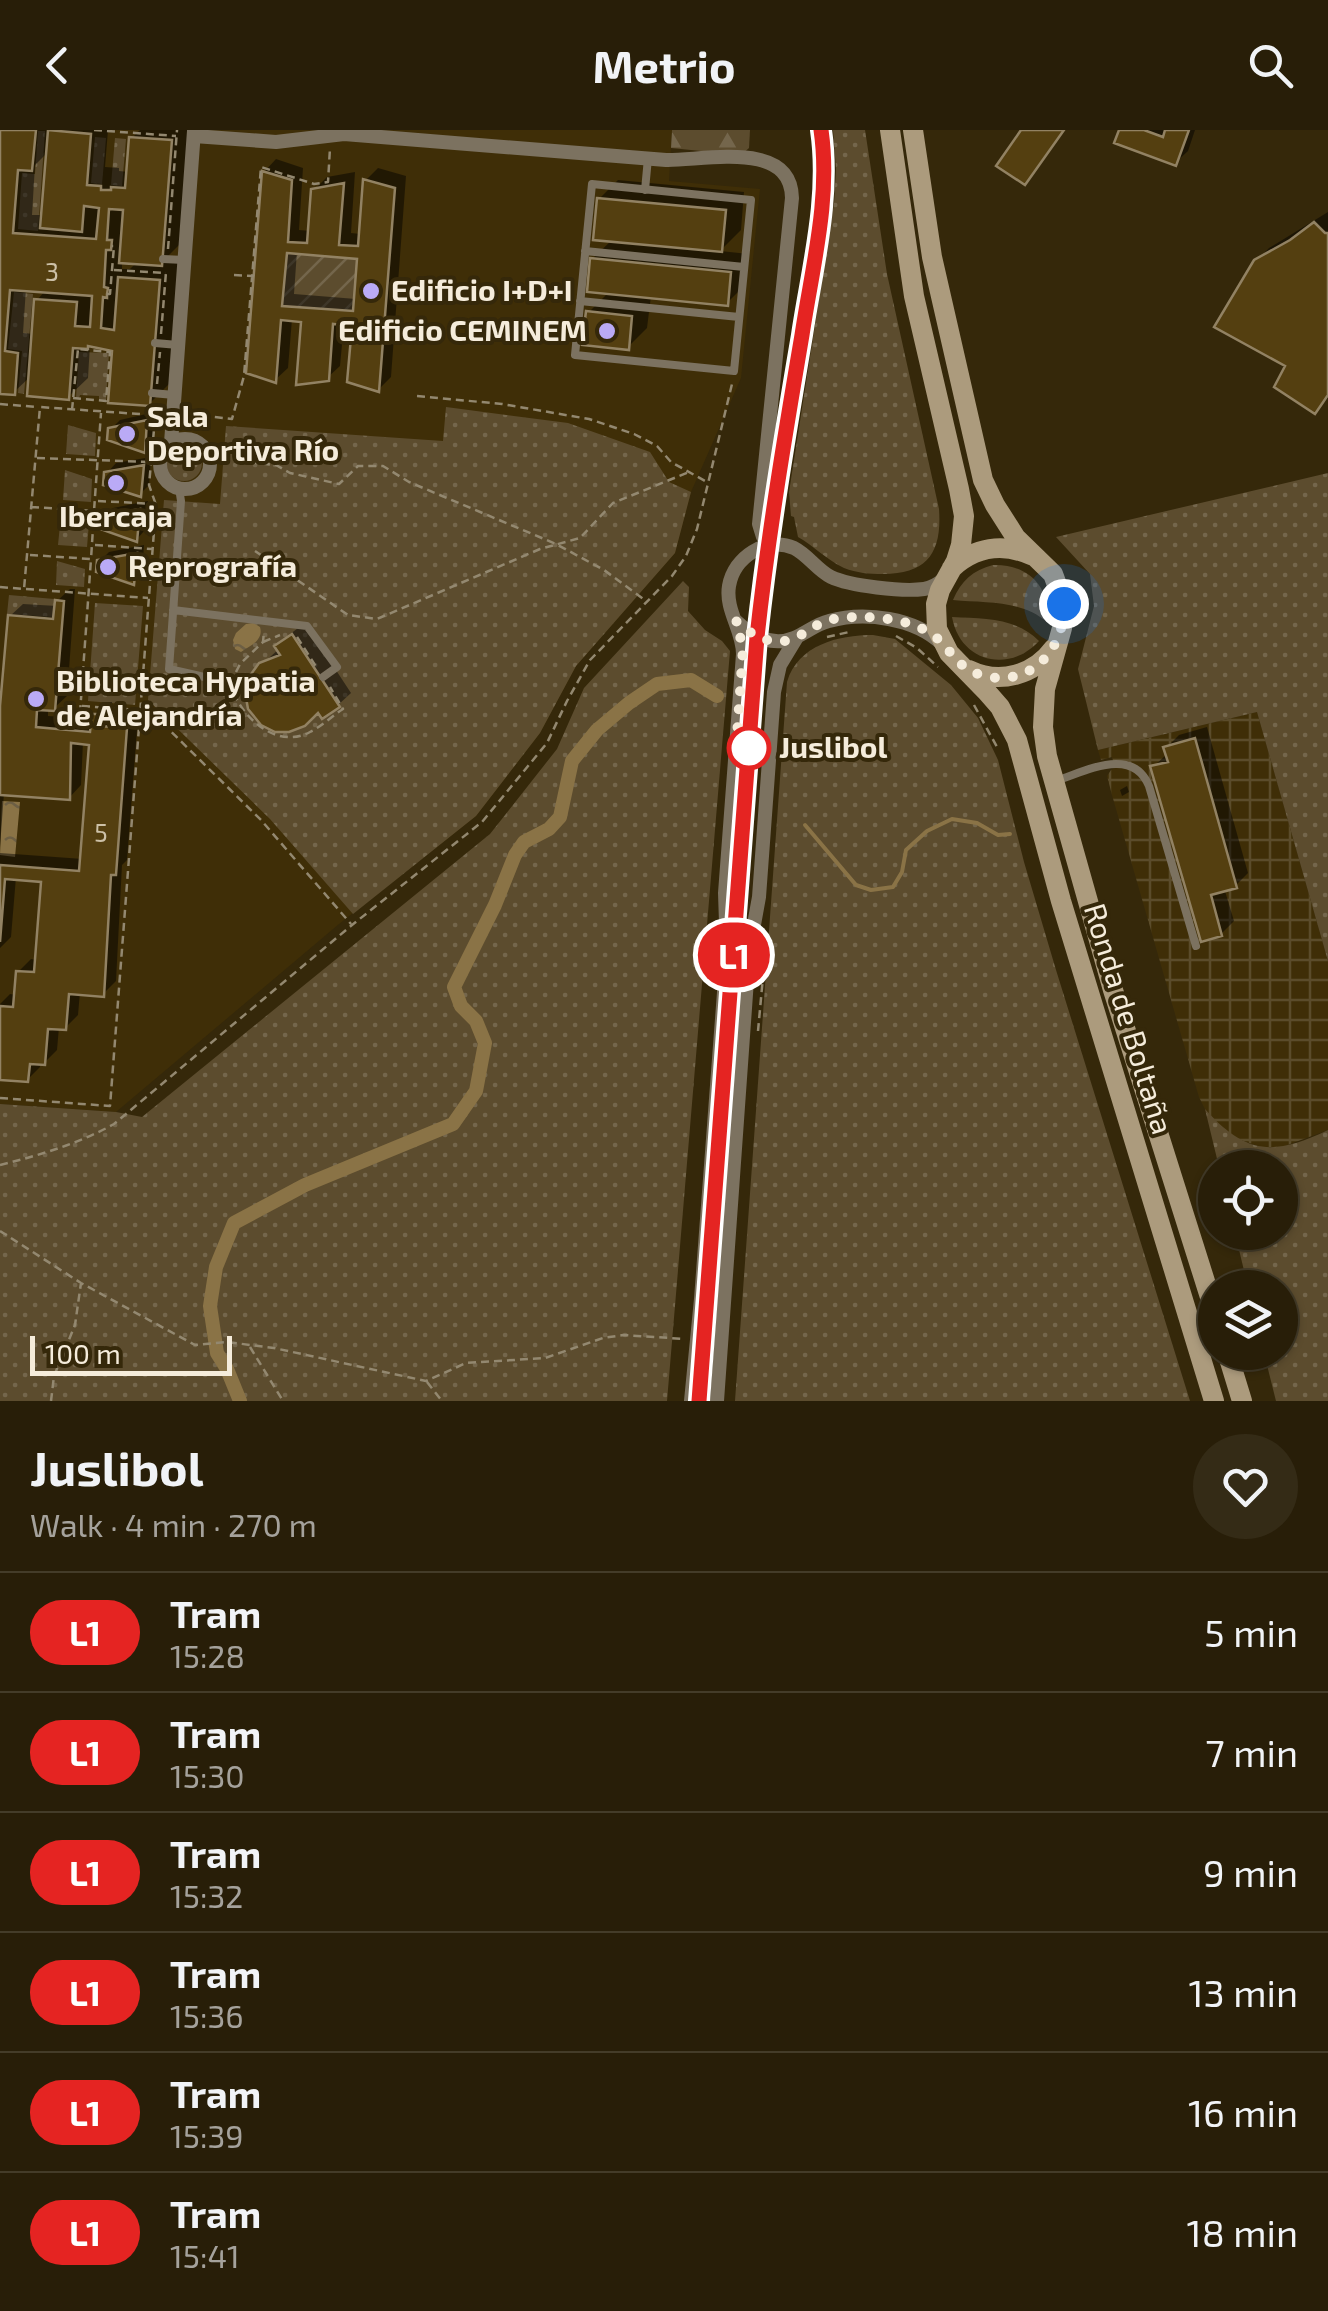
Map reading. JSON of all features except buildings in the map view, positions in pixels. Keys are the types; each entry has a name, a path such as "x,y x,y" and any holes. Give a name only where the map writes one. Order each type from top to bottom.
{"main road":[{"path":"890,130 914,296 962,505 961,544 936,604 943,646"},
{"name":"Ronda de Boltaña","path":"913,130 932,257 980,467 994,505 1010,530 1053,574 1062,594 1064,616 1043,702 1053,782 1108,973 1202,1270"},
{"path":"948,574 968,556 988,548 1010,548 1040,560"},
{"path":"954,670 991,677 1013,676 1040,664 1060,638"},
{"name":"Ronda de Boltaña","path":"943,646 954,670 1000,707 1016,740 1060,902 1214,1401"},
{"path":"1233,1370 1242,1401"}],"street":[{"path":"176,440 172,422 194,133 276,142 344,134 674,160 708,156 765,161 785,174 792,189 759,524 763,538 795,549 830,577 855,584 918,590 932,587 948,574"},
{"path":"176,440 199,442 209,456 210,465 203,481 188,489 172,485 161,472 161,456 176,440"},
{"path":"691,1401 727,952 725,893 743,648 728,595 734,571 750,554 776,544"},
{"path":"736,621 752,635 782,641 838,618 889,619 911,631 930,634 943,646"},
{"path":"717,1401 749,952 759,897 774,692 780,665 797,637"}],"lane":[{"path":"645,190 648,158"},
{"path":"592,184 645,190 750,200 734,371 575,355 592,184"},
{"path":"585,251 744,267"},
{"path":"165,259 184,260"},
{"path":"580,301 739,317"},
{"path":"158,343 178,345"},
{"path":"154,394 174,395"},
{"path":"179,488 169,669 231,683"},
{"path":"173,610 307,626 337,667 323,677"},
{"path":"1053,782 1118,763 1142,772 1196,946"}],"path":[{"path":"94,130 176,136"},
{"path":"0,1098 110,1106 156,504 149,485 154,394 177,130"},
{"path":"186,413 232,419 244,376 261,167 314,184 328,182 330,149"},
{"path":"278,160 278,172"},
{"path":"108,294 112,246"},
{"path":"112,270 166,273"},
{"path":"234,274 253,276"},
{"path":"72,410 78,348 109,351 106,401 74,398"},
{"path":"0,1166 63,1147 114,1124 482,822 547,744 590,660 672,576 686,556 697,529 734,371"},
{"path":"417,396 502,404 589,419 657,446 671,462 708,482"},
{"path":"0,404 155,416"},
{"path":"24,589 40,407"},
{"path":"90,728 79,727 101,412"},
{"path":"35,458 150,462"},
{"path":"236,461 276,465 290,473 339,484 358,466 382,466 409,482 557,545 604,570 647,602"},
{"path":"255,551 348,615 377,619 522,557 580,538 612,504 688,472"},
{"path":"95,500 156,504"},
{"path":"31,507 94,511"},
{"path":"92,544 153,550"},
{"path":"28,554 90,558"},
{"path":"0,588 149,598"},
{"path":"261,620 263,642"},
{"path":"292,629 323,677 343,709 299,736 265,731 253,722 239,705 231,683 240,664 263,642 292,629"},
{"path":"822,636 859,629"},
{"path":"911,631 890,632 954,670"},
{"path":"144,663 169,669"},
{"path":"141,702 261,820 352,925"},
{"path":"972,702 997,747"},
{"path":"81,706 141,710"},
{"path":"759,1028 767,930"},
{"path":"0,1231 81,1283 189,1343 249,1345 426,1380 466,1363 545,1358 623,1334 690,1340"},
{"path":"51,1401 54,1376 75,1325 81,1283"},
{"path":"249,1345 283,1401"},
{"path":"426,1380 442,1401"}],"shaded area":[{"path":"0,130 672,130 669,181 760,189 741,378 691,492 675,553 576,666 540,733 476,816 339,924 116,1112 0,1104"},
{"path":"1257,712 1328,961 1328,1130 1282,1147 1261,1147 1235,1138 1219,1125 1199,1097 1107,776 1115,768 1112,757 1101,760 1098,750"}],"green space":[{"path":"672,130 750,130 749,148 741,155 671,148"},
{"path":"833,130 865,130 887,274 939,509 938,537 929,558 898,573 863,573 838,565 798,537 791,516 789,492 834,203"},
{"path":"38,131 45,131 38,231 18,229 22,173 35,174"},
{"path":"95,137 106,138 102,184 91,183"},
{"path":"115,138 126,139 122,186 111,185"},
{"path":"287,253 357,259 353,311 282,306"},
{"path":"14,292 33,294 24,394 18,393 22,351 8,349"},
{"path":"79,352 109,353 106,400 99,400 99,396 76,398"},
{"path":"446,407 568,423 650,452 669,482 691,492 675,553 576,666 540,733 476,816 353,914 270,819 148,700 164,500 220,504 226,426 443,441","holes":["292,634 322,719 318,713 305,726 275,732 248,709 245,693 249,677 259,663 280,655 274,646"]},
{"path":"68,425 96,433 95,456 66,454"},
{"path":"184,445 197,450 202,463 197,476 184,481 171,476 166,463 171,450"},
{"path":"65,470 92,479 91,502 63,500"},
{"path":"1328,473 1328,961 1257,712 1098,750 1078,669 1094,606 1090,574 1056,537"},
{"path":"61,515 89,523 87,547 58,545"},
{"path":"57,561 85,569 84,587 56,585"},
{"path":"993,565 1017,568 1035,580 1045,598 1047,622 1015,606 953,600 968,577"},
{"path":"683,581 689,587 688,611 730,651 667,1401 0,1401 0,1104 142,1117 490,834 557,749 584,688"},
{"path":"9,595 54,599 53,617 7,614"},
{"path":"95,603 143,606 135,705 88,701"},
{"path":"952,617 1009,623 1039,641 1014,658 987,658 965,644"},
{"path":"873,635 895,639 951,685 978,718 998,760 1056,970 1190,1401 735,1401 787,682 792,669 810,651 833,640"},
{"path":"1205,1109 1234,1135 1262,1146 1292,1144 1328,1130 1328,1401 1276,1401 1268,1370 1298,1370 1298,1270 1244,1270 1239,1250 1298,1250 1298,1150 1215,1150"}],"water":[{"path":"253,623 260,627 258,639 241,652 235,649 236,633"},
{"path":"2,801 20,802 15,857 0,855"}],"waterway":[{"path":"240,1401 217,1353 210,1306 216,1267 234,1223 305,1185 453,1124 476,1091 485,1043 476,1021 461,1006 454,987 515,855 524,842 549,829 560,817 572,761 597,730 657,684 691,680 717,696"},
{"path":"805,825 856,885 871,890 893,887 902,872 906,850 927,831 952,819 977,823 998,835 1010,834"}],"tram line":[{"name":"L1","path":"699,1401 761,594 819,228 824,163 821,130"},
{"path":"707,1401 769,593 830,206 830,130"}],"place":[{"name":"Edificio I+D+I","path":"371,291"},
{"name":"Edificio CEMINEM","path":"607,331"},
{"name":"Sala Deportiva Río","path":"127,434"},
{"name":"Ibercaja","path":"116,483"},
{"name":"Reprografía","path":"108,567"},
{"name":"Biblioteca Hypatia de Alejandría","path":"36,699"},
{"name":"Juslibol","path":"749,748"}],"route":[{"path":"749,748 736,750 743,648 736,621 757,637 782,641 838,618 896,620 930,634 972,672 1003,678 1033,668 1052,652 1060,638 1064,604"}]}
